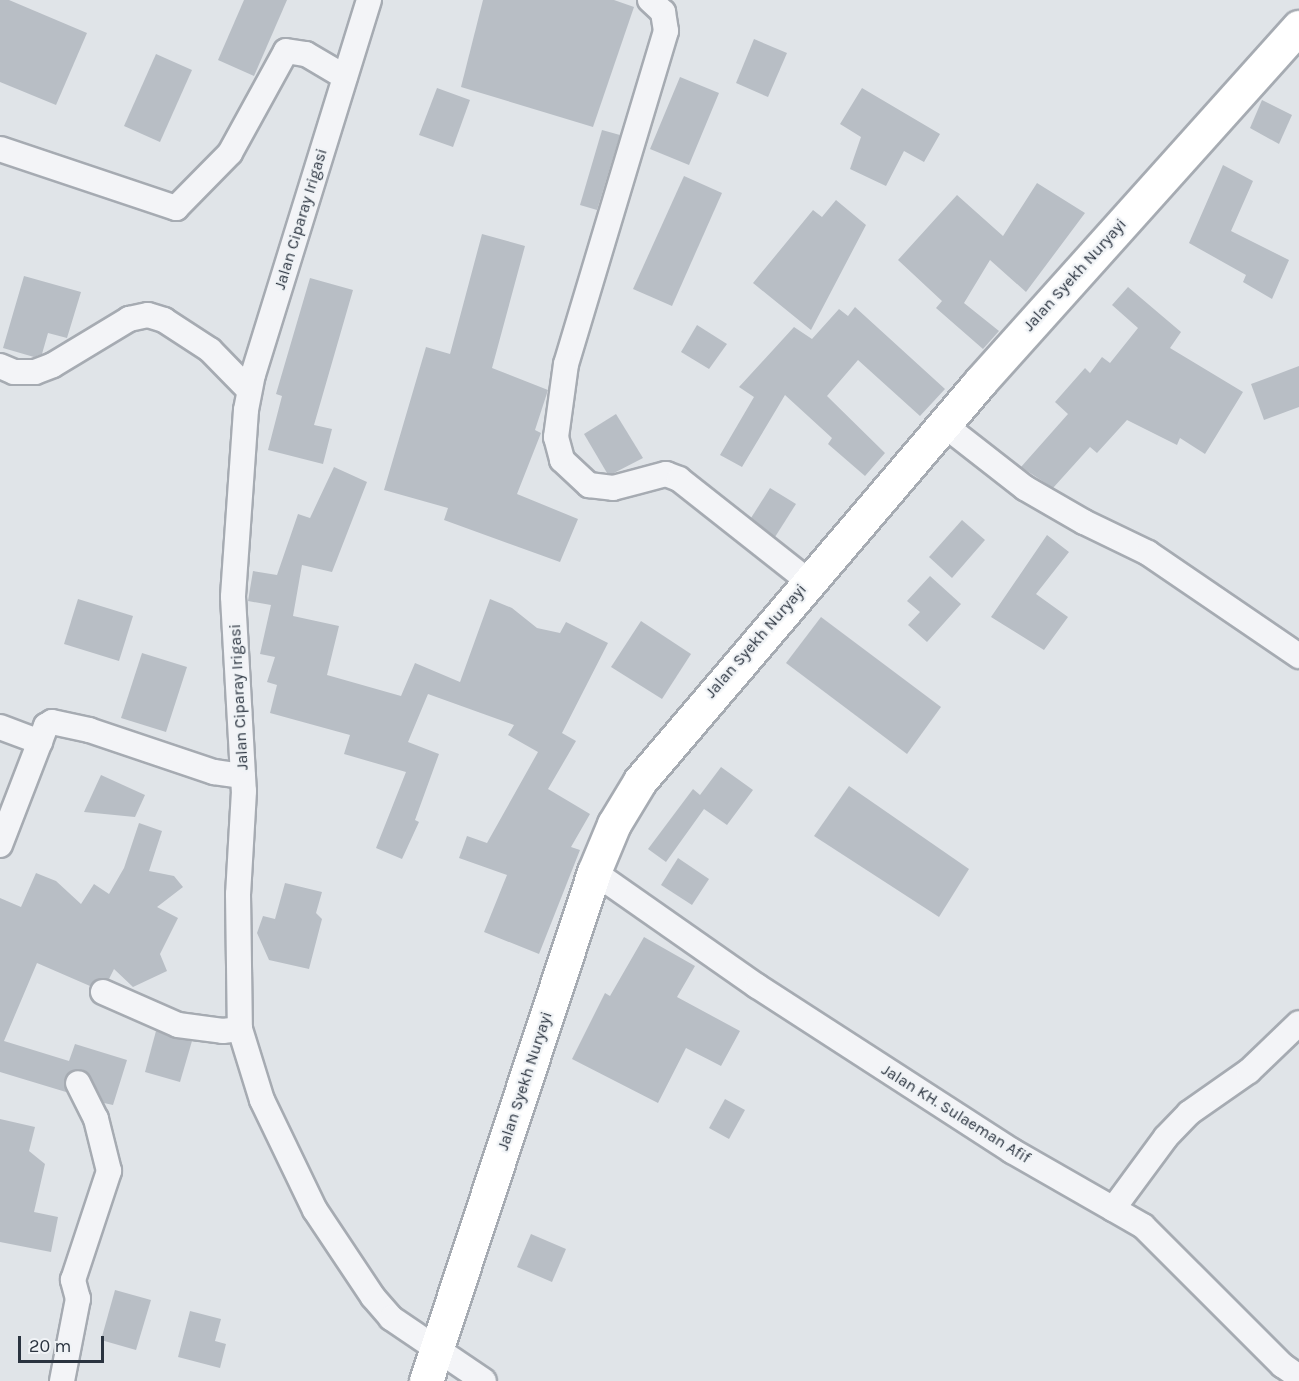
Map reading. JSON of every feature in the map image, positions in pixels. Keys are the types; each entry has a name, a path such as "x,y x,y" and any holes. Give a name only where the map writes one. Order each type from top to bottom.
{"main road":[{"name":"Jalan Syekh Nuryayi","path":"431,1364 594,872 614,824 640,781 943,424 1299,27"}],"street":[{"name":"Jalan Ciparay Irigasi","path":"369,0 243,383 233,597 231,774 237,974 231,1030 315,1210 381,1308 431,1364 483,1381"},
{"path":"650,0 663,12 666,31 566,364 556,437 562,460 589,485 613,488 666,474 679,479 808,581"},
{"path":"0,149 176,208 230,153 286,51 306,54 345,77"},
{"path":"0,366 14,372 35,372 53,365 129,319 148,315 164,320 210,350 243,383"},
{"path":"943,424 1025,488 1084,522 1148,553 1299,656"},
{"path":"0,845 46,726 57,723 231,774"},
{"path":"0,727 40,742"},
{"name":"Jalan KH. Sulaeman Afif","path":"594,872 757,986 1012,1151 1143,1226 1282,1365 1299,1377"},
{"path":"103,992 178,1024 198,1029 231,1030"},
{"path":"1113,1209 1166,1137 1189,1113 1249,1071 1296,1032"},
{"path":"62,1381 78,1299 73,1280 109,1171 96,1119 78,1083"}],"building":[{"path":"0,0 9,0 87,33 56,105 0,82"},
{"path":"244,0 287,0 254,76 218,60"},
{"path":"483,0 614,0 634,7 593,127 461,87"},
{"path":"754,39 787,53 768,97 736,83"},
{"path":"156,54 192,70 160,142 124,126"},
{"path":"680,77 719,93 689,165 650,149"},
{"path":"437,88 470,100 453,147 419,135"},
{"path":"862,88 940,134 924,162 904,151 886,186 850,169 861,137 840,124"},
{"path":"1262,100 1292,115 1279,144 1250,128"},
{"path":"602,130 620,135 597,210 580,205"},
{"path":"1223,165 1253,181 1231,231 1289,260 1272,299 1243,282 1246,275 1189,243"},
{"path":"684,176 722,193 672,306 633,289"},
{"path":"1037,183 1085,213 1026,292 990,260 964,303 999,331 983,349 936,308 942,301 898,260 957,195 1003,236"},
{"path":"836,200 866,225 811,330 753,283 813,210 822,217"},
{"path":"482,234 525,246 492,368 548,390 535,430 541,433 517,494 578,519 560,562 444,520 448,508 384,490 426,347 450,354"},
{"path":"24,276 81,292 67,338 48,333 42,354 34,357 3,348"},
{"path":"310,278 353,290 314,425 332,429 323,464 268,450 282,396 276,394"},
{"path":"1128,287 1181,332 1170,348 1243,392 1205,454 1180,438 1177,445 1127,420 1097,453 1090,447 1053,488 1021,467 1068,414 1055,402 1085,368 1090,373 1102,357 1110,363 1138,328 1112,305"},
{"path":"855,307 945,389 920,416 858,360 827,396 885,453 865,476 828,444 832,438 785,395 742,467 720,455 754,397 739,387 794,327 812,339 839,309 848,316"},
{"path":"697,325 727,344 709,369 681,352"},
{"path":"1299,366 1299,407 1264,420 1251,384"},
{"path":"616,414 643,458 612,474 607,473 584,434"},
{"path":"334,467 367,482 332,572 302,565 293,616 339,626 327,675 401,696 415,663 460,682 490,599 512,608 537,628 560,633 566,622 608,643 562,733 576,741 548,789 590,814 571,847 580,850 539,954 484,932 507,875 459,858 467,836 487,843 538,752 508,735 514,725 428,694 408,742 439,754 415,820 419,822 402,859 376,848 406,772 344,754 350,735 270,713 277,685 267,682 275,657 260,654 271,605 248,601 253,571 277,575 298,514 310,518"},
{"path":"770,488 796,504 775,537 751,518"},
{"path":"962,520 985,540 952,578 929,557"},
{"path":"1047,535 1069,552 1036,594 1068,617 1044,650 991,617"},
{"path":"930,576 961,604 927,642 908,625 920,612 907,601"},
{"path":"78,599 133,616 119,661 64,644"},
{"path":"821,617 941,707 907,754 786,663"},
{"path":"641,621 691,654 662,699 611,667"},
{"path":"142,653 187,667 166,732 121,718"},
{"path":"721,767 753,790 727,825 704,809 666,862 648,849 693,789 700,795"},
{"path":"101,775 145,795 135,817 84,812"},
{"path":"849,786 969,869 939,917 814,836"},
{"path":"139,823 162,831 149,871 174,876 183,887 157,907 178,918 160,954 167,971 133,987 114,969 109,979 95,980 90,986 37,963 4,1041 69,1061 75,1044 127,1060 113,1105 104,1103 90,1076 79,1069 66,1076 66,1092 0,1072 0,898 21,907 36,873 56,881 81,904 94,884 109,894 124,868"},
{"path":"678,858 709,879 692,905 661,885"},
{"path":"285,883 322,892 316,913 322,919 309,969 269,960 257,933 263,916 275,919"},
{"path":"644,937 695,966 677,997 740,1031 721,1066 686,1048 658,1103 572,1059 605,993 610,996"},
{"path":"156,1031 192,1041 180,1082 145,1072"},
{"path":"725,1099 745,1110 729,1139 709,1128"},
{"path":"0,1119 35,1127 29,1151 45,1164 34,1212 58,1217 51,1252 0,1242"},
{"path":"531,1234 566,1249 552,1282 517,1267"},
{"path":"115,1290 151,1300 136,1350 101,1340"},
{"path":"190,1311 221,1319 215,1341 226,1344 220,1368 178,1357"}]}
